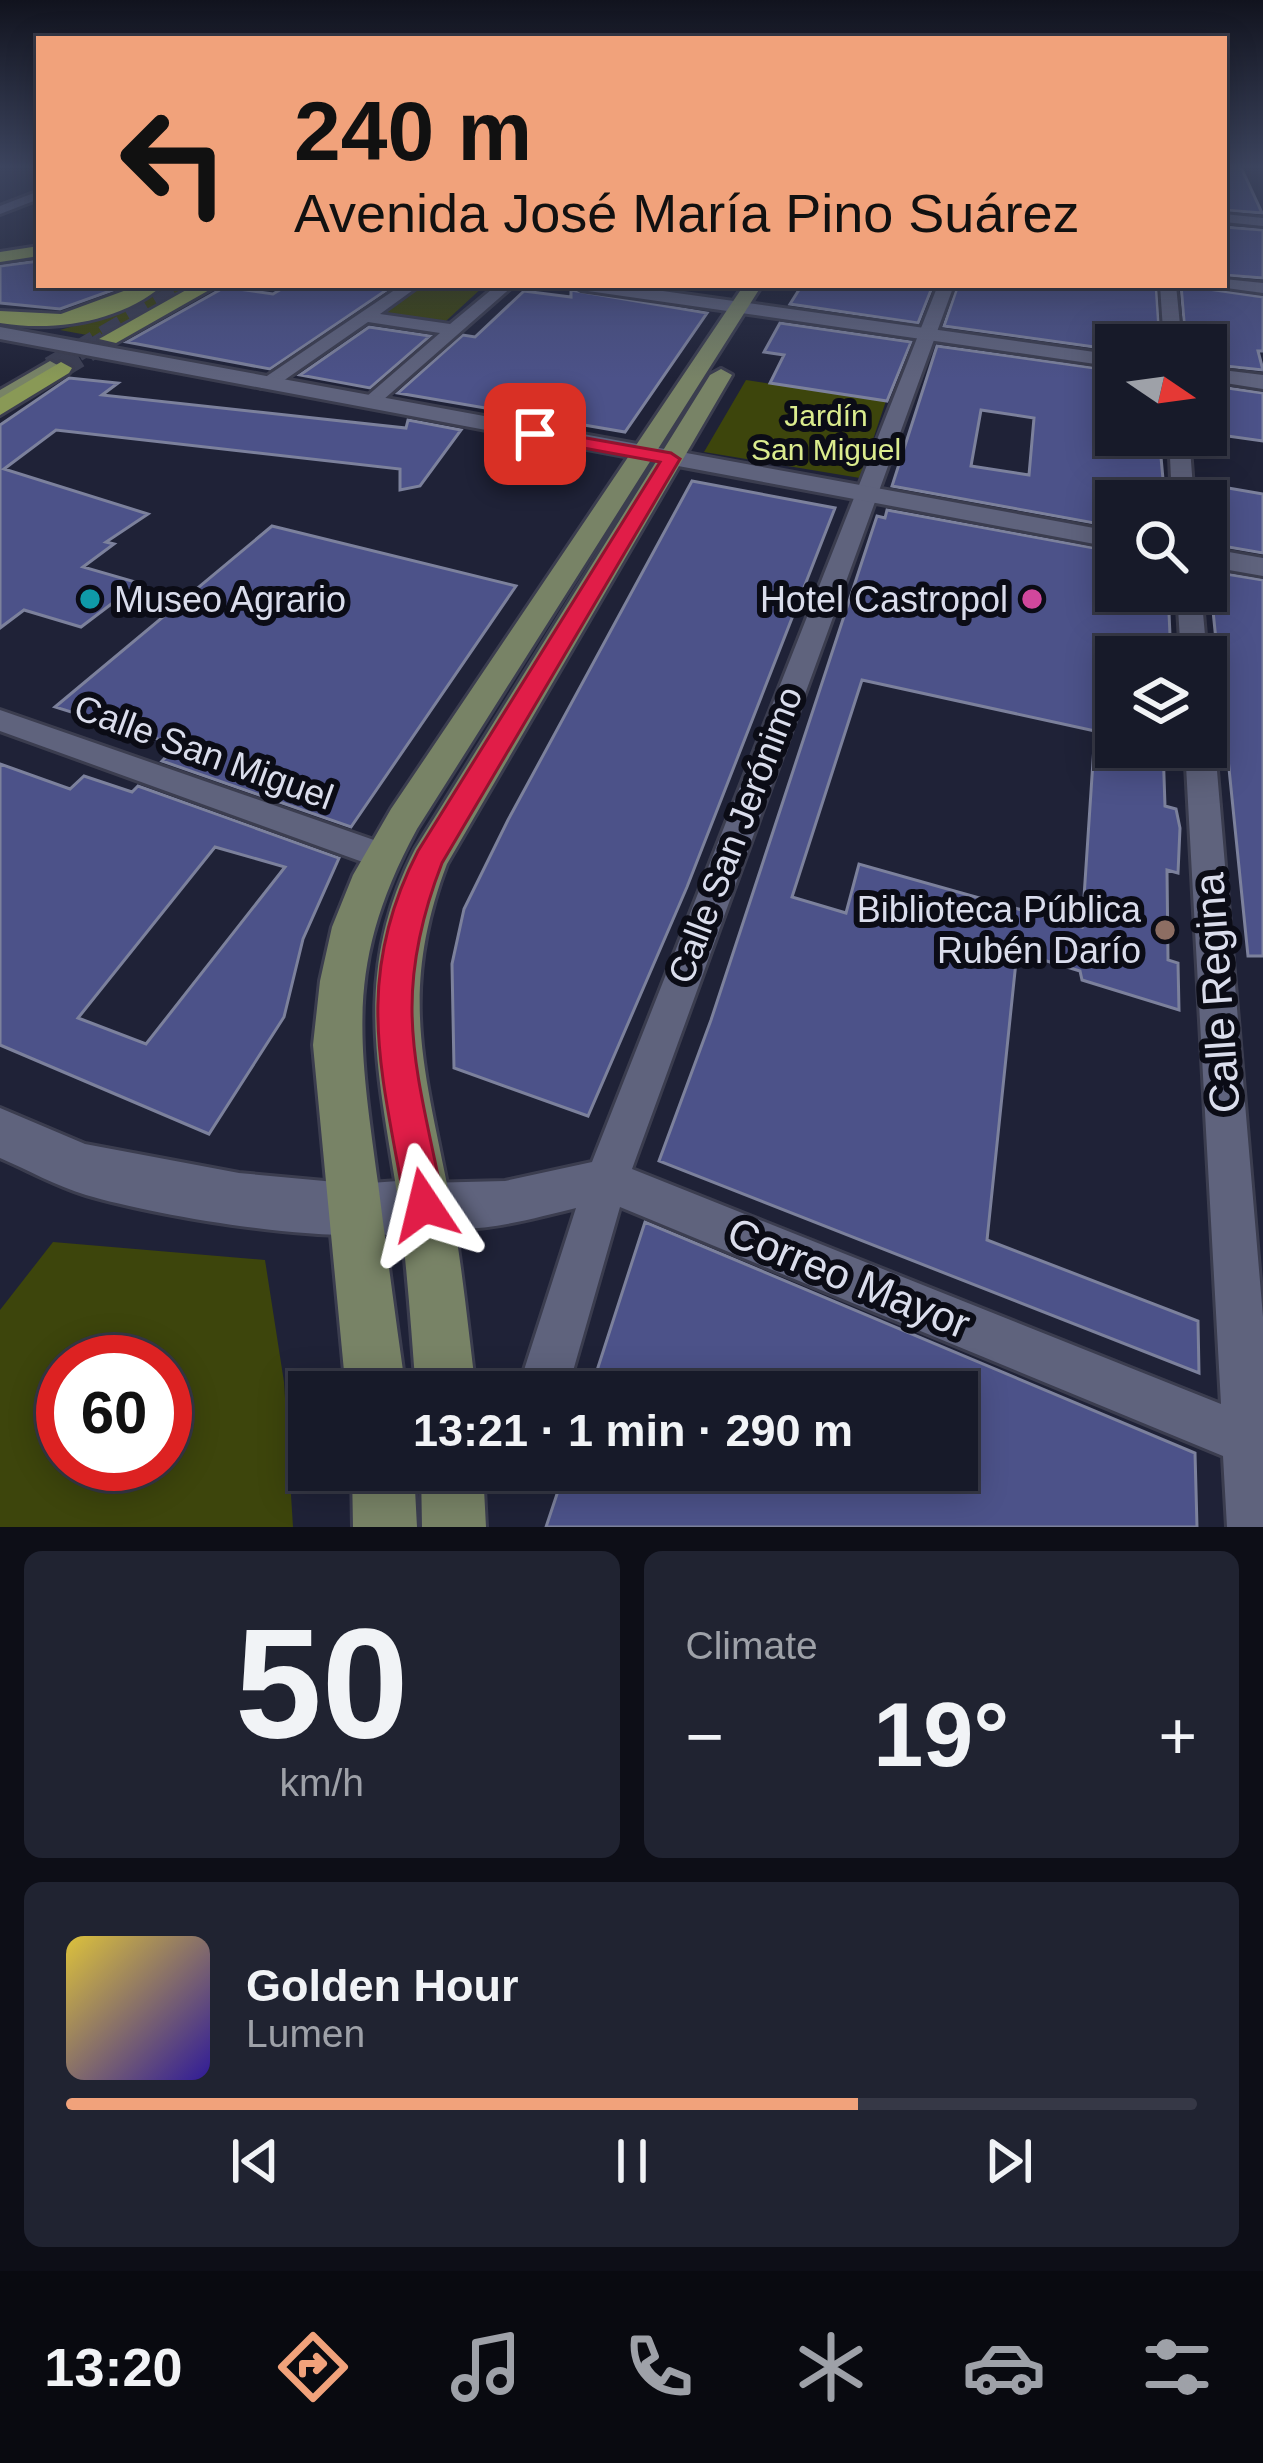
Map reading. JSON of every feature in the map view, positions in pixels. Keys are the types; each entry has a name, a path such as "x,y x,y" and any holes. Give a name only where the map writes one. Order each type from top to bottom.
{"highway":[{"path":"0,254 36,249"},
{"path":"0,317 63,323 89,317 148,288"},
{"path":"109,339 202,288"},
{"path":"0,404 47,366"}],"main road":[{"path":"602,288 1095,358"},
{"path":"749,309 752,288"},
{"path":"374,1371 336,1045 338,1000 353,918 382,856 657,456 749,309 773,288"},
{"path":"0,333 1095,536"},
{"path":"0,383 47,366"},
{"path":"1227,377 1263,382"},
{"path":"444,1371 424,1205 392,1028 394,971 405,919 429,860 657,456"},
{"path":"1227,561 1263,567"},
{"path":"0,1132 85,1169 239,1198 357,1210 424,1205"},
{"path":"383,1491 385,1527"}],"street":[{"path":"1227,284 1263,288"},
{"path":"267,384 408,288"},
{"path":"368,403 503,288"},
{"name":"Calle San Jerónimo","path":"548,1371 606,1180 863,493 945,288"},
{"path":"1168,288 1171,324"},
{"path":"365,317 454,330"},
{"name":"Calle San Miguel","path":"0,720 382,856"},
{"name":"Calle Regina","path":"1202,768 1256,1443 1254,1527"},
{"path":"424,1205 505,1203 606,1180"},
{"name":"Correo Mayor","path":"606,1180 1256,1443"}],"green space":[{"path":"156,288 196,288 103,338 60,330 98,319"},
{"path":"416,288 482,288 446,321 380,314"},
{"name":"Jardín San Miguel","path":"746,380 886,401 860,478 704,452"},
{"path":"53,1242 265,1260 284,1382 293,1527 0,1527 0,1310"}],"building":[{"path":"1227,236 1263,236 1263,278 1227,275"},
{"path":"36,261 36,288 119,288 60,309 0,303 0,266"},
{"path":"223,288 273,294 283,288 390,288 270,369 127,342"},
{"path":"800,288 932,288 918,323 790,304"},
{"path":"957,288 1156,288 1159,324 1095,324 1095,347 944,326"},
{"path":"1181,288 1263,297 1263,351 1258,351 1263,370 1227,366 1227,324 1184,324"},
{"path":"571,290 707,313 625,432 398,393 463,335 475,337 524,291 571,297"},
{"path":"780,323 911,342 887,401 770,383 784,355 764,352"},
{"path":"369,327 430,336 370,388 300,375"},
{"path":"937,346 1095,368 1095,456 1161,456 1163,480 1095,480 1095,523 892,486","holes":["981,410 1034,418 1029,475 971,466"]},
{"path":"69,378 118,383 102,395 406,428 408,420 461,430 420,486 400,490 400,469 56,430 4,469 148,514 106,542 114,544 83,567 139,583 81,627 24,610 0,628 0,425"},
{"path":"1227,388 1263,393 1263,441 1227,436"},
{"path":"692,481 835,508 687,887 588,1116 454,1068 452,964 464,909 508,820"},
{"path":"1227,488 1263,494 1263,553 1227,547"},
{"path":"887,510 1095,548 1095,612 1169,612 1170,636 1095,636 1095,731 1095,768 1164,768 1165,806 1176,809 1180,828 1178,873 1167,870 1168,960 1178,963 1179,1010 1082,980 1080,971 1017,952 987,1240 1198,1321 1199,1373 659,1161 711,1020 877,516 885,518","holes":["862,680 1095,731 1082,927 859,864 846,913 792,897"]},
{"path":"272,526 516,586 351,827 162,761 177,745 55,707"},
{"path":"1227,574 1263,580 1263,956 1248,956 1227,749 1227,636 1216,636 1213,612 1227,612"},
{"path":"0,764 70,789 84,776 132,792 138,786 339,858 303,939 284,1017 209,1134 0,1045","holes":["215,847 285,867 146,1044 78,1018"]},
{"path":"645,1222 1195,1453 1197,1527 546,1527 558,1491 978,1491 978,1371 597,1371"}],"tunnel":[{"path":"50,367 187,288"},
{"path":"61,368 109,339"}],"place":[{"name":"Museo Agrario","path":"90,599"},
{"name":"Hotel Castropol","path":"1032,599"},
{"name":"Biblioteca Pública Rubén Darío","path":"1165,930"}],"route":[{"path":"424,1205 392,1028 392,989 405,919 429,860 671,459 535,434"}]}
